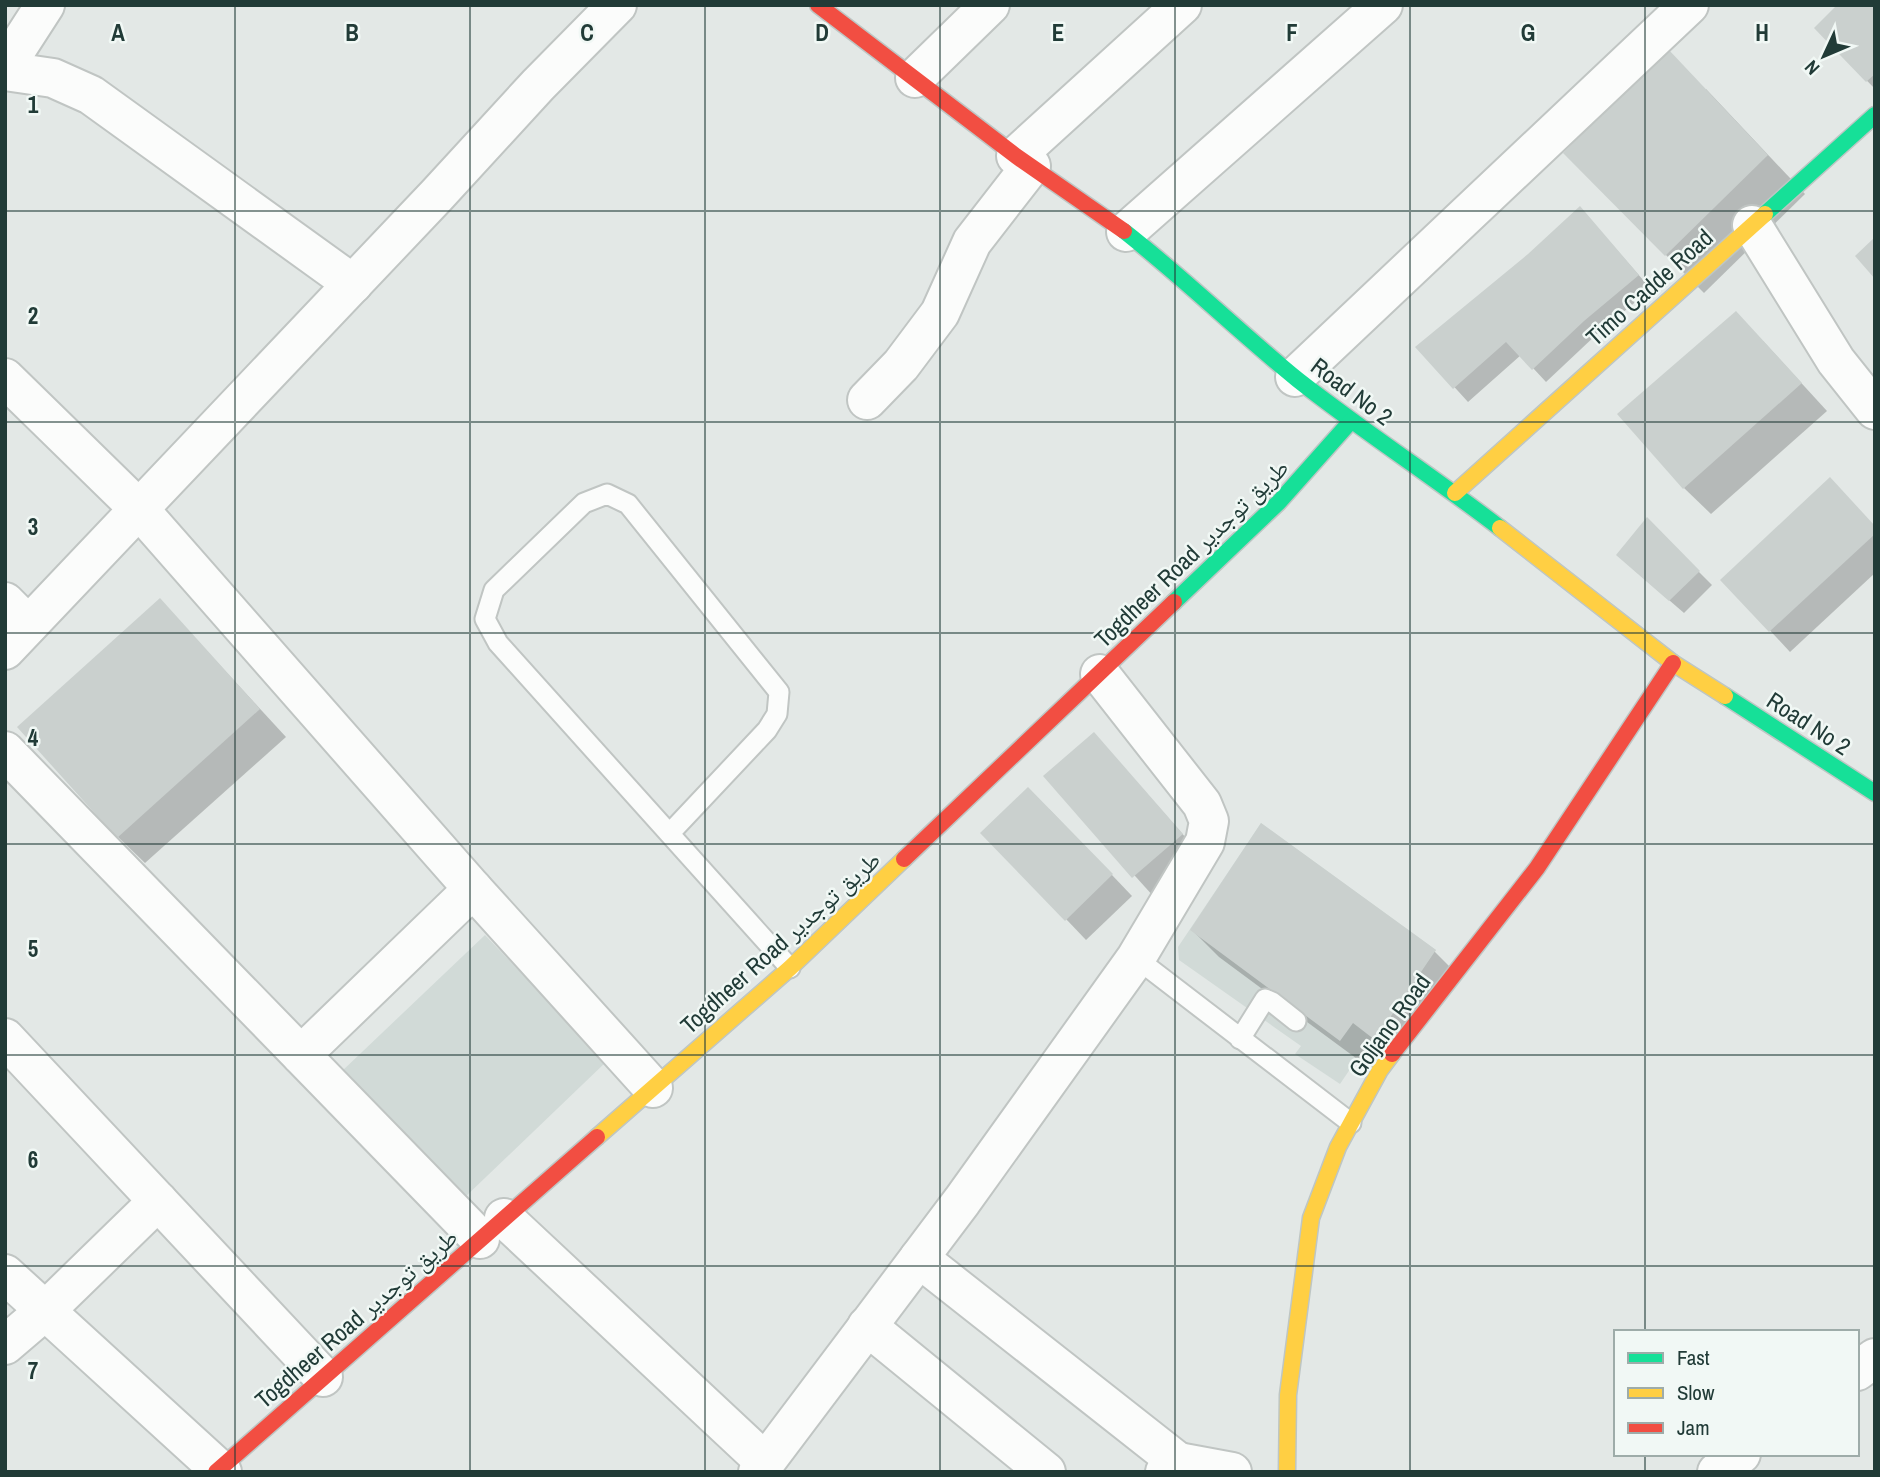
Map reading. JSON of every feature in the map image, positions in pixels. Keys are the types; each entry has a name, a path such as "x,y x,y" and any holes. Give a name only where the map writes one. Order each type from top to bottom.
{"street":[{"path":"45,5 5,69 53,78 91,95 353,284"},
{"path":"13,626 138,508 617,5"},
{"name":"Road No 2","path":"818,5 1024,161 1126,233 1295,377 1351,421 1455,493 1673,663 1875,793"},
{"path":"915,78 990,5"},
{"path":"866,400 901,365 940,313 972,242 1024,161 1182,5"},
{"path":"1126,233 1383,5"},
{"path":"1295,377 1689,5"},
{"name":"Timo Cadde Road","path":"1455,493 1875,115"},
{"path":"1752,225 1836,361 1875,410"},
{"path":"5,378 138,508 473,890 653,1088"},
{"name":"Togdheer Road طريق توجدير","path":"219,1471 790,968 1279,502 1351,421"},
{"name":"Goljano Road","path":"1287,1472 1288,1395 1311,1218 1338,1147 1380,1070 1537,868 1673,663"},
{"path":"5,751 301,1055 492,1229 762,1467 919,1258 1136,958 1205,842 1209,821 1202,804 1100,674"},
{"path":"301,1055 473,890"},
{"path":"5,1038 323,1377"},
{"path":"5,1345 47,1310 158,1201"},
{"path":"919,1258 1171,1467 1232,1472"},
{"path":"5,1274 219,1471"},
{"path":"867,1326 1046,1472"},
{"path":"1859,1370 1875,1358"},
{"path":"1717,1472 1738,1456"}],"lane":[{"path":"670,834 767,730 777,714 779,692 628,503 607,494 584,503 494,590 485,619 498,643 790,968"},
{"path":"1136,958 1351,1123"},
{"path":"1240,1039 1265,999 1296,1021"}],"shaded area":[{"path":"1261,823 1436,950 1375,1040 1371,1038 1340,1084 1295,1054 1301,1046 1179,960 1178,947"},
{"path":"485,935 606,1062 463,1199 341,1072"}],"building":[{"path":"1837,5 1875,5 1875,74 1866,82 1814,28"},
{"path":"1668,49 1768,155 1665,256 1563,153"},
{"path":"1580,206 1639,275 1584,321 1532,370 1506,342 1453,389 1415,347 1528,254"},
{"path":"1875,237 1875,279 1855,256"},
{"path":"1736,311 1802,383 1683,489 1617,414"},
{"path":"1830,477 1875,526 1875,534 1769,632 1720,580"},
{"path":"1647,517 1700,571 1669,601 1616,555"},
{"path":"160,598 260,709 117,838 17,727"},
{"path":"1094,732 1183,834 1132,878 1043,776"},
{"path":"1028,787 1113,874 1065,921 980,833"},
{"path":"1261,823 1436,950 1375,1040 1353,1023 1340,1041 1190,930"}],"traffic: fast":[{"path":"1765,214 1875,115"},
{"path":"1124,231 1298,380 1500,528"},
{"path":"1174,602 1279,502 1351,421"},
{"path":"1725,696 1875,793"}],"traffic: slow":[{"path":"1455,493 1765,214"},
{"path":"1500,528 1673,663 1725,696"},
{"path":"597,1137 790,968 904,859"},
{"path":"1287,1472 1288,1395 1311,1218 1338,1147 1380,1070 1392,1054"}],"traffic: jam":[{"path":"818,5 1016,156 1124,231"},
{"path":"904,859 1174,602"},
{"path":"1392,1054 1537,868 1673,663"},
{"path":"216,1472 597,1137"}]}
